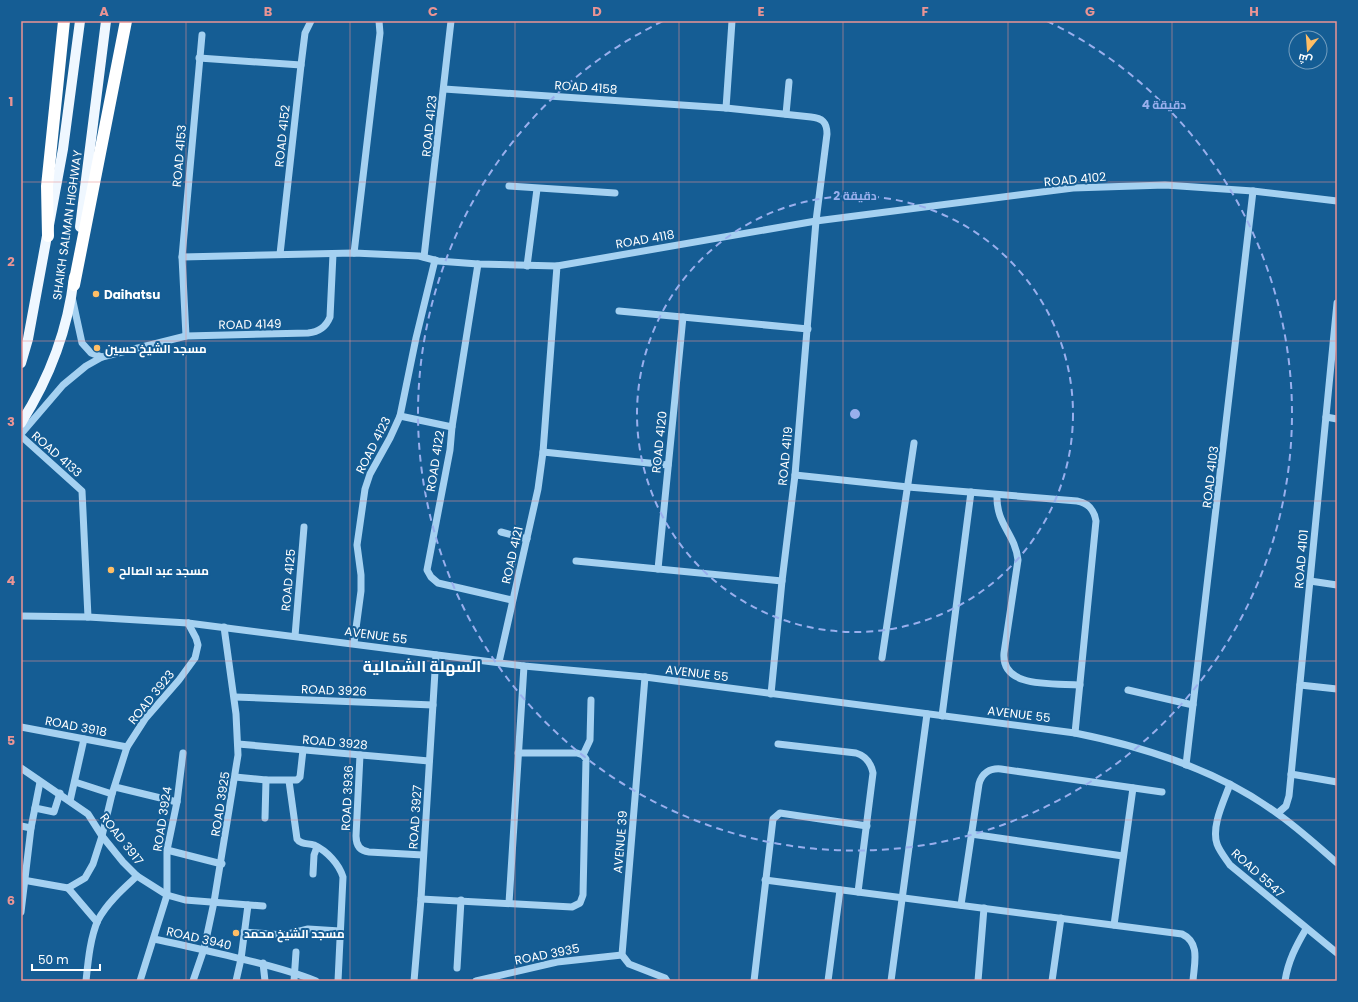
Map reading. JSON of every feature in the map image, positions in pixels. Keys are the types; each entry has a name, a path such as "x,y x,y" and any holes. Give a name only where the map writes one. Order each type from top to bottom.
{"highway":[{"path":"48,236 48,186 64,21"},
{"path":"73,289 126,21"}],"main road":[{"name":"SHAIKH SALMAN HIGHWAY","path":"21,363 28,339 63,150 80,21"},
{"name":"SHAIKH SALMAN HIGHWAY","path":"21,423 43,386 50,368 59,344 73,289 106,21"}],"street":[{"name":"ROAD 4152","path":"280,254 305,33 311,21"},
{"path":"354,253 380,33 379,21"},
{"name":"ROAD 4123","path":"424,257 451,21"},
{"path":"726,108 732,21"},
{"name":"ROAD 4153","path":"186,336 182,257 202,35"},
{"path":"199,58 301,65"},
{"path":"786,114 790,82"},
{"name":"ROAD 4158","path":"444,89 726,108 822,119 827,129 816,221"},
{"name":"ROAD 4102","path":"816,221 1073,188 1165,185 1253,191 1337,201"},
{"path":"509,186 615,193"},
{"path":"528,266 537,189"},
{"name":"ROAD 4103","path":"1186,765 1253,191"},
{"name":"ROAD 4118","path":"478,264 557,266 816,221"},
{"name":"ROAD 4119","path":"772,694 782,581 795,475 816,221"},
{"path":"182,257 354,253 424,257 434,260 478,264"},
{"name":"ROAD 4149","path":"21,435 63,385 86,366 102,357 153,343 186,336 308,333 320,331 328,322 330,317 333,254"},
{"name":"ROAD 4123","path":"354,643 361,591 361,575 357,545 365,489 370,474 390,438 400,416 434,260"},
{"name":"ROAD 4122","path":"478,264 452,427 450,450 427,565 429,574 438,583 512,600"},
{"name":"ROAD 4121","path":"499,662 538,488 543,452 557,266"},
{"path":"73,289 82,343 91,353 102,357"},
{"name":"ROAD 4101","path":"1278,813 1286,806 1289,796 1326,417 1335,341 1337,303"},
{"path":"619,310 808,329"},
{"name":"ROAD 4120","path":"658,569 683,317"},
{"path":"400,416 452,427"},
{"path":"1326,417 1337,419"},
{"name":"ROAD 4133","path":"21,435 79,488 82,495 88,617"},
{"path":"882,658 914,442"},
{"path":"543,452 668,465"},
{"path":"795,475 908,487 1077,501 1088,505 1095,515 1096,521 1075,733"},
{"path":"942,716 970,492"},
{"path":"997,495 999,515 1016,547 1018,560 1004,653 1007,668 1014,676 1023,680 1080,685"},
{"name":"ROAD 4125","path":"294,636 304,527"},
{"path":"501,532 527,539"},
{"path":"576,561 782,581"},
{"path":"1310,581 1337,585"},
{"name":"AVENUE 55","path":"21,616 88,617 188,623 354,643 524,666 645,677 1075,733 1138,749 1186,765 1230,784 1278,813 1337,863"},
{"name":"ROAD 3923","path":"68,888 85,878 93,864 127,747 153,708 191,665 198,645 188,623"},
{"name":"ROAD 3925","path":"193,981 204,949 222,864 235,777 238,744 234,697 224,628"},
{"name":"ROAD 3927","path":"414,981 424,855 436,655"},
{"path":"509,903 524,666"},
{"name":"AVENUE 39","path":"622,955 645,677"},
{"path":"1300,685 1337,689"},
{"path":"1128,690 1193,705"},
{"name":"ROAD 3926","path":"234,697 433,705"},
{"path":"583,755 590,740 591,700"},
{"path":"891,981 927,714"},
{"name":"ROAD 3918","path":"21,727 127,747"},
{"path":"70,800 84,739"},
{"name":"ROAD 3928","path":"238,744 429,761"},
{"path":"778,744 856,753 865,757 871,764 874,773 858,892"},
{"path":"235,777 266,780 297,780 300,777 303,750"},
{"name":"ROAD 3924","path":"140,981 167,895 167,850 177,802 183,752"},
{"path":"421,899 572,907 578,905 581,900 588,765 583,755 574,752 518,753"},
{"name":"ROAD 3936","path":"360,755 357,844 362,850 369,852 424,855"},
{"name":"ROAD 3917","path":"21,768 40,782 60,793 88,814 102,836 123,862 137,876 167,895 185,900 263,906"},
{"path":"961,905 980,779 986,772 993,769 1162,792"},
{"path":"1291,774 1337,782"},
{"path":"265,818 266,780"},
{"path":"289,781 297,839 301,843 317,847 337,864 343,877 338,981"},
{"path":"21,912 23,880 40,782"},
{"path":"75,782 177,802"},
{"name":"ROAD 5547","path":"1230,784 1216,829 1217,843 1222,854 1230,865 1337,953"},
{"path":"1114,925 1133,788"},
{"path":"35,808 54,812 60,793"},
{"path":"754,981 771,822 777,814 780,813 867,826"},
{"path":"21,826 31,828"},
{"path":"971,834 1123,856"},
{"path":"313,874 314,855 317,847"},
{"path":"167,850 222,864"},
{"path":"86,981 89,957 97,922 113,899 137,876"},
{"path":"23,880 68,888 97,922"},
{"path":"765,880 1177,933 1186,936 1193,943 1195,951 1193,981"},
{"path":"828,981 840,890"},
{"path":"457,968 461,900"},
{"path":"236,981 241,959 248,905"},
{"path":"978,981 984,908"},
{"path":"1052,981 1061,918"},
{"path":"244,932 284,935 308,929 340,931"},
{"path":"1285,981 1288,965 1295,948 1306,929"},
{"name":"ROAD 3940","path":"154,939 263,963 294,972 316,981"},
{"path":"294,981 296,952"},
{"path":"622,955 628,964 665,978 667,981"},
{"name":"ROAD 3935","path":"480,981 558,962 622,955"},
{"path":"263,963 265,981"}],"place":[{"name":"Daihatsu","path":"96,294"},
{"name":"مسجد الشيخ حسين","path":"97,348"},
{"name":"مسجد عبد الصالح","path":"111,570"},
{"name":"مسجد الشيخ محمد","path":"236,933"}],"district":[{"name":"السهلة الشمالية","path":"422,666"}]}
